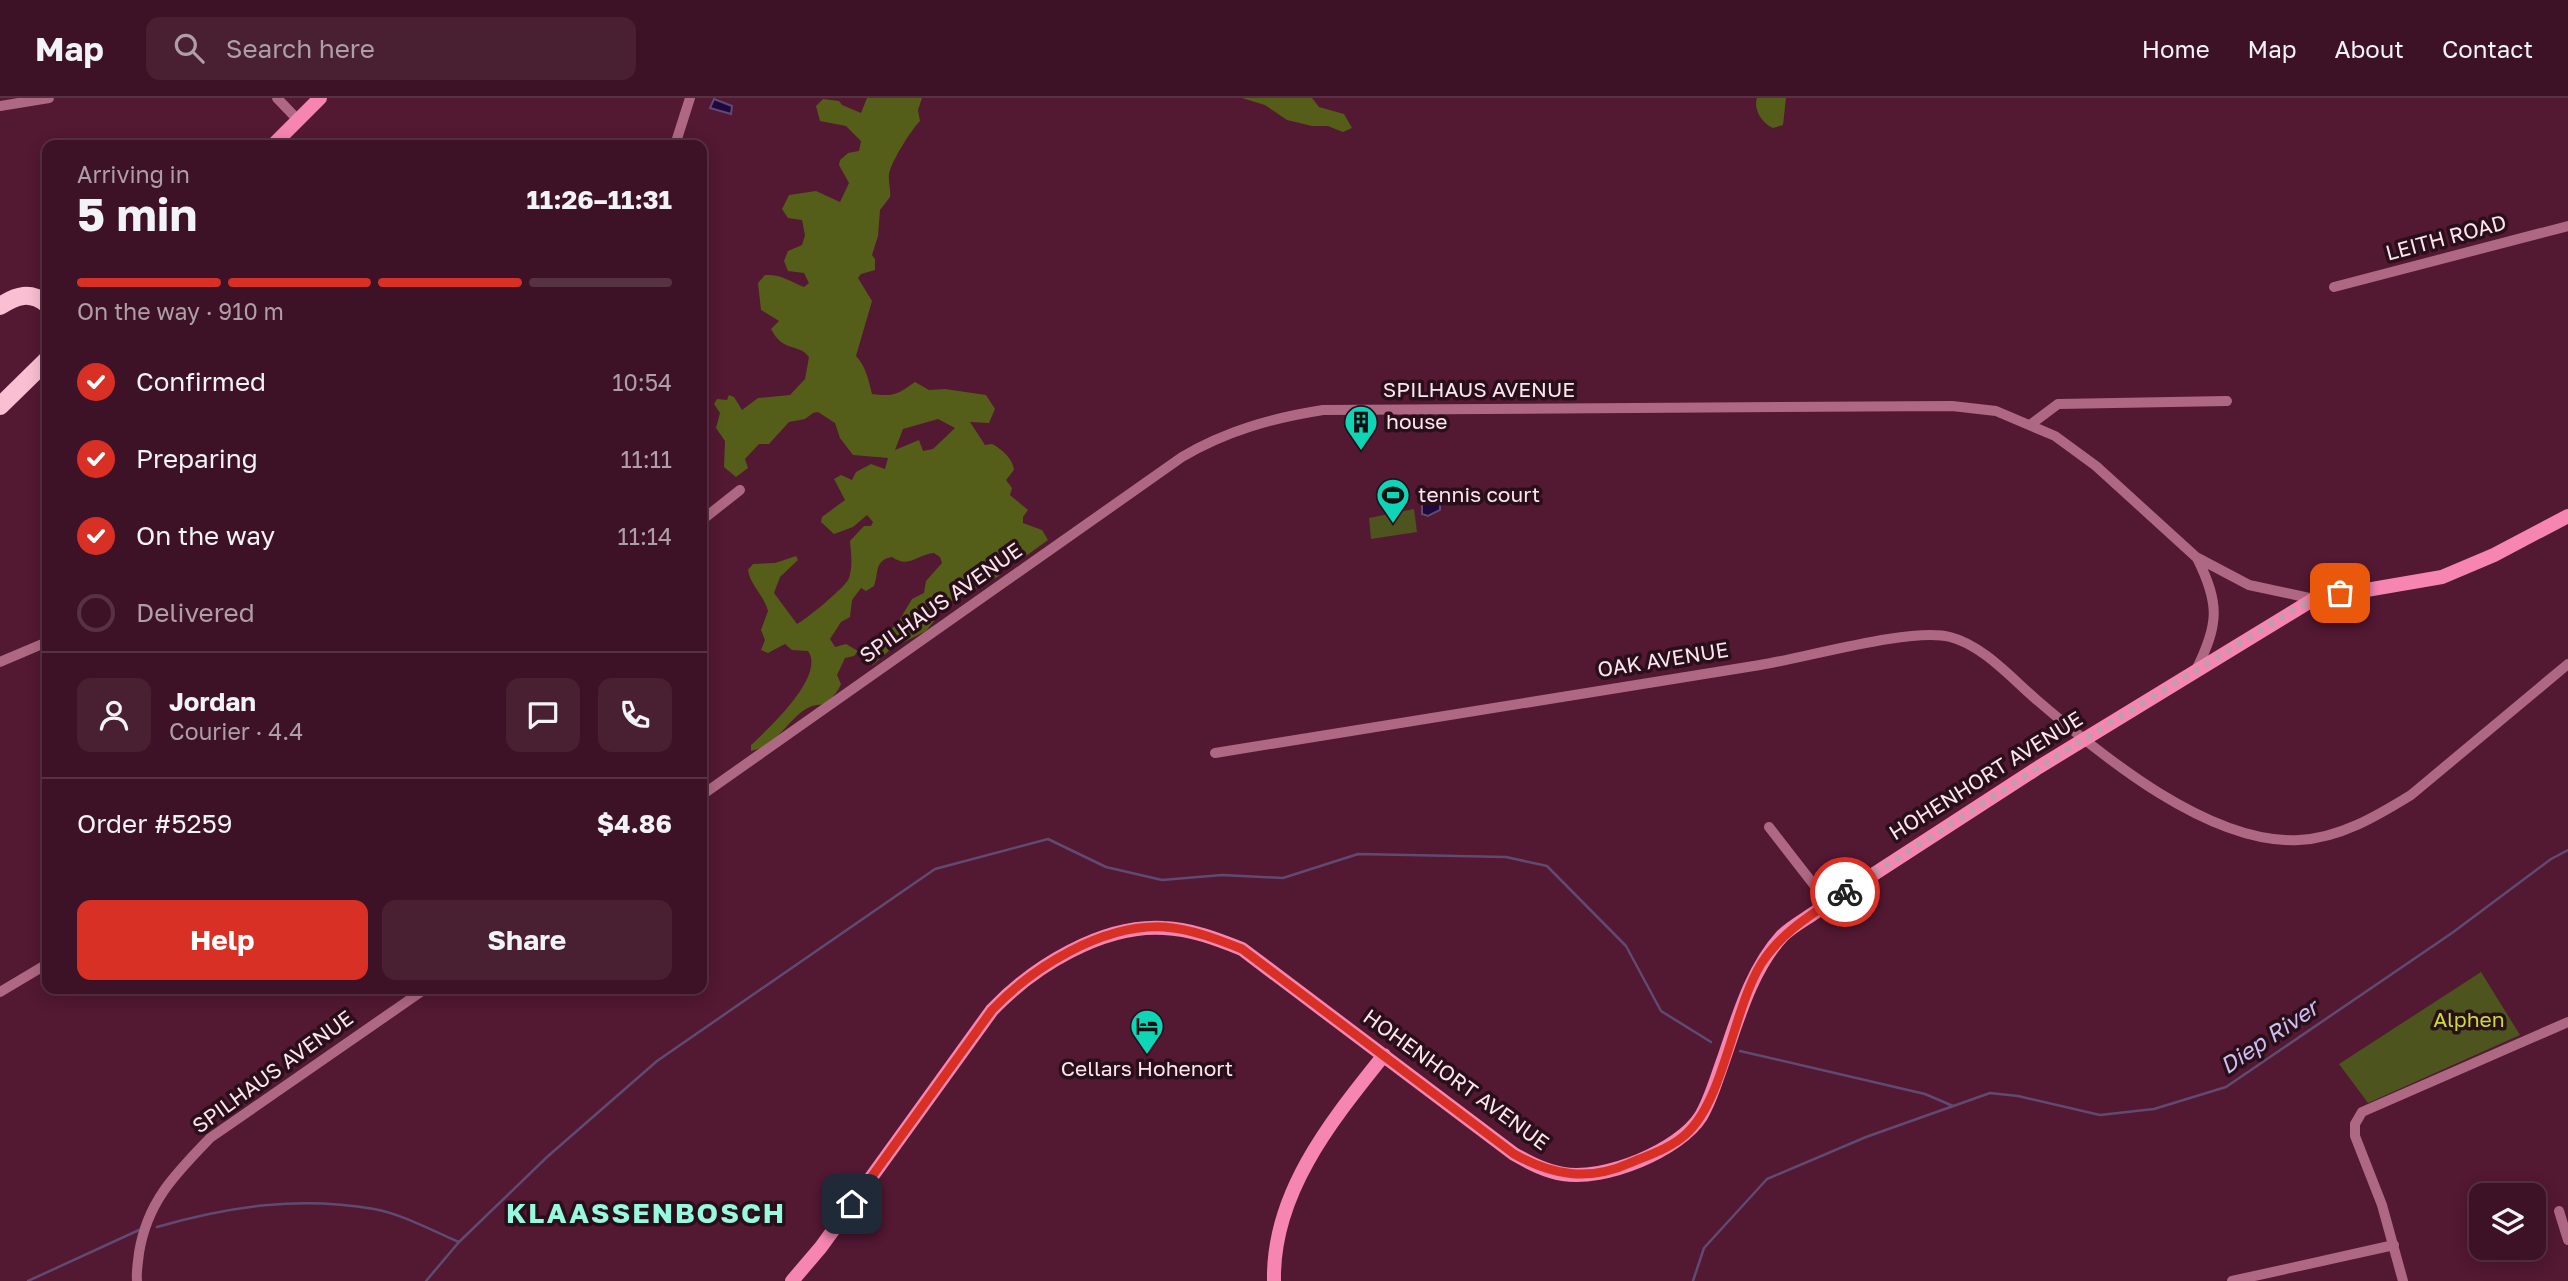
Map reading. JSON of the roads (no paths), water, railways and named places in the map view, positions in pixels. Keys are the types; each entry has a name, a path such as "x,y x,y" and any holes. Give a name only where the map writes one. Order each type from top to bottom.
{"main road":[{"path":"0,295 24,285 42,291"},
{"path":"0,306 24,295 34,296 42,301"},
{"path":"0,406 42,365"},
{"path":"0,415 42,378"}],"street":[{"path":"0,106 49,98"},
{"path":"277,98 298,120"},
{"path":"278,140 320,98"},
{"path":"677,140 690,98"},
{"name":"LEITH ROAD","path":"2334,287 2568,226"},
{"path":"2030,425 2058,404 2227,401"},
{"name":"SPILHAUS AVENUE","path":"707,791 1182,457 1228,434 1276,418 1322,410 1952,406 1996,411 2055,436 2096,466 2196,557 2249,584 2314,598"},
{"path":"707,516 740,490"},
{"path":"2314,598 2442,577 2504,550 2568,516"},
{"name":"SPILHAUS AVENUE","path":"2196,557 2212,588 2216,606 2214,626 2196,670"},
{"name":"HOHENHORT AVENUE","path":"792,1281 821,1247 992,1010 1016,985 1068,951 1148,927 1211,937 1257,959 1514,1154 1541,1168 1564,1174 1589,1175 1620,1168 1675,1143 1688,1133 1711,1095 1741,1009 1761,965 1784,934 2083,740 2314,598"},
{"name":"OAK AVENUE","path":"1215,753 1762,665 1920,635 1951,637 1982,654 2083,740 2197,816 2232,830 2298,840 2337,833 2384,812 2411,795 2568,664"},
{"path":"0,662 42,644"},
{"path":"1769,827 1828,903"},
{"path":"0,992 42,967"},
{"name":"SPILHAUS AVENUE","path":"137,1281 142,1236 156,1198 210,1138 418,994"},
{"path":"2403,1281 2395,1245 2355,1136 2355,1124 2362,1112 2568,1022"},
{"path":"1274,1281 1279,1225 1292,1192 1335,1117 1384,1055"},
{"path":"2559,1212 2568,1240"},
{"path":"2232,1281 2395,1245"}],"waterway":[{"path":"157,1227 238,1209 319,1203 385,1211 459,1242 547,1157 657,1061 935,869 1048,839 1106,867 1162,880 1222,875 1283,878 1358,854 1506,857 1547,866 1626,946 1661,1011 1711,1042"},
{"name":"Diep River","path":"1693,1281 1704,1248 1767,1179 1866,1137 1990,1093 2018,1096 2100,1115 2154,1109 2226,1087 2452,933 2551,859 2568,850"},
{"path":"1740,1051 1925,1094 1953,1106"},
{"path":"28,1281 139,1230"},
{"path":"426,1281 459,1242"}],"place":[{"name":"house","path":"1361,452"},
{"name":"tennis court","path":"1393,525"},
{"name":"Cellars Hohenort","path":"1147,1056"}],"district":[{"name":"KLAASSENBOSCH","path":"646,1213"}],"park label":[{"name":"Alphen","path":"2469,1020"}]}
